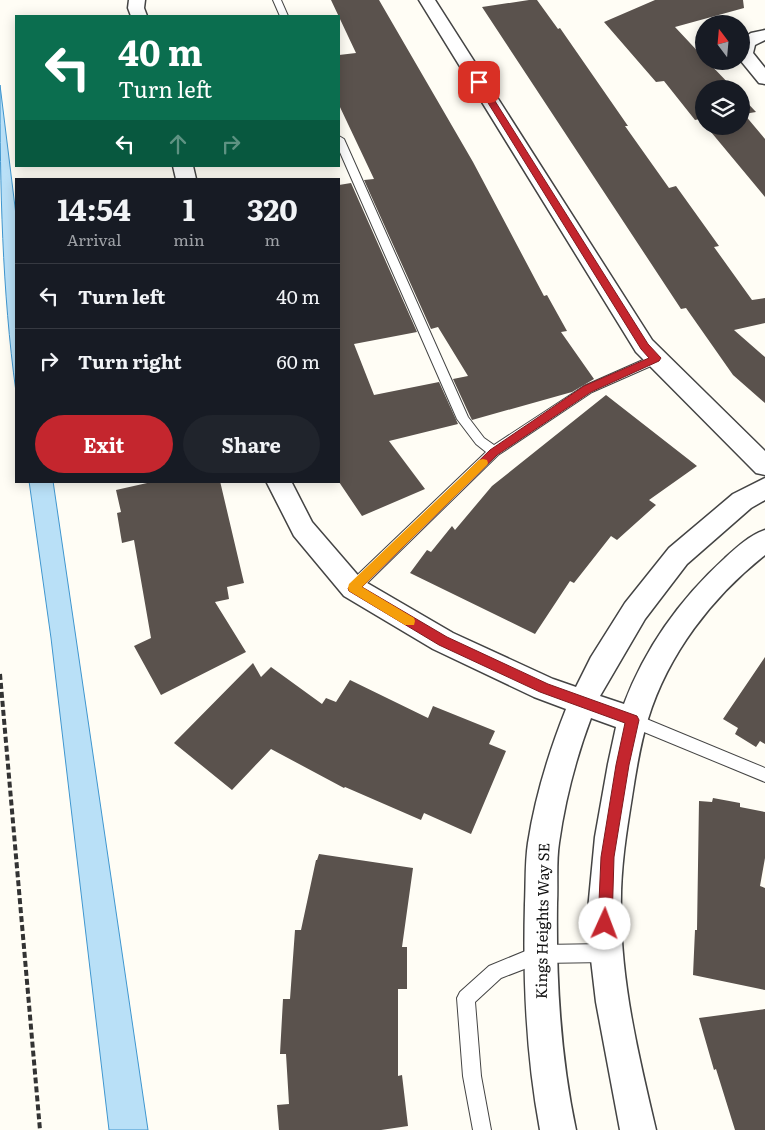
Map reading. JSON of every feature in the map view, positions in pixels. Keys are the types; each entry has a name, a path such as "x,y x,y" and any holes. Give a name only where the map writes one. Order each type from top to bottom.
{"street":[{"path":"137,0 136,8 139,15"},
{"path":"427,0 644,346 765,466"},
{"path":"765,35 748,41 744,54 765,80"},
{"path":"279,483 303,529 353,588 443,641 544,688 632,720"},
{"name":"Kings Heights Way SE","path":"558,1130 550,1095 542,1007 540,954 543,844 561,759 582,702 601,666 635,611 678,556 742,501 765,488"},
{"path":"638,1130 625,1076 605,924 607,857 622,765 632,720 646,682 662,653 706,593 765,540"}],"lane":[{"path":"277,0 284,15"},
{"path":"340,141 463,419 480,441 494,452"},
{"path":"353,588 494,452 588,389 656,358"},
{"path":"632,720 765,775"},
{"path":"482,1130 472,1076 466,998 495,972 540,954 608,953"}],"path":[{"path":"0,674 40,1130"}],"water":[{"path":"0,85 15,207 15,384 5,277"},
{"path":"29,483 53,483 148,1130 109,1130 51,638"}],"building":[{"path":"331,0 379,0 473,162 544,296 547,295 567,331 561,332 594,379 572,392 472,420 453,379 468,376 438,327 431,329 364,180 374,179 340,107 340,55 356,53 340,19 340,15 338,15"},
{"path":"537,0 558,29 560,28 669,188 676,186 719,246 714,247 752,300 765,298 765,323 734,330 765,357 765,403 733,375 686,308 681,309 482,7"},
{"path":"655,0 743,0 744,8 719,15 695,15 695,21 675,27 695,48 695,70 716,70 725,80 695,80 695,120 664,81 656,82 604,22"},
{"path":"750,106 756,112 750,113"},
{"path":"750,121 765,139 765,197 713,135 750,135"},
{"path":"351,183 417,332 354,344 374,395 439,382 458,424 389,441 425,489 362,516 340,483 340,185"},
{"path":"606,395 697,466 649,500 656,505 617,540 611,536 574,583 570,581 535,634 410,573 427,550 431,552 452,526 455,530 492,486"},
{"path":"147,483 220,483 244,583 227,587 229,599 215,602 246,652 161,695 134,646 151,638 134,540 122,543 117,513 121,512 116,490"},
{"path":"765,657 765,744 760,741 756,747 735,734 738,728 723,719"},
{"path":"253,663 261,677 271,667 322,704 326,698 336,702 350,680 428,718 433,706 495,731 489,744 506,751 471,834 424,813 421,820 344,788 271,749 232,790 174,743"},
{"path":"713,798 740,803 740,807 765,812 765,858 760,886 765,888 765,990 693,975 695,930 697,930 699,801 712,802"},
{"path":"319,854 413,868 402,947 407,947 407,989 398,989 398,1076 402,1075 408,1126 381,1130 279,1130 277,1105 289,1104 286,1054 280,1054 283,999 290,999 295,930 301,930 316,860"},
{"path":"765,1009 765,1130 735,1130 716,1069 714,1070 699,1018"}],"slow traffic":[{"path":"409,621 353,588 483,463"}],"route":[{"path":"479,82 644,346 656,358 588,389 494,452 353,588 443,641 544,688 632,720 622,765 607,857 605,924"}]}
